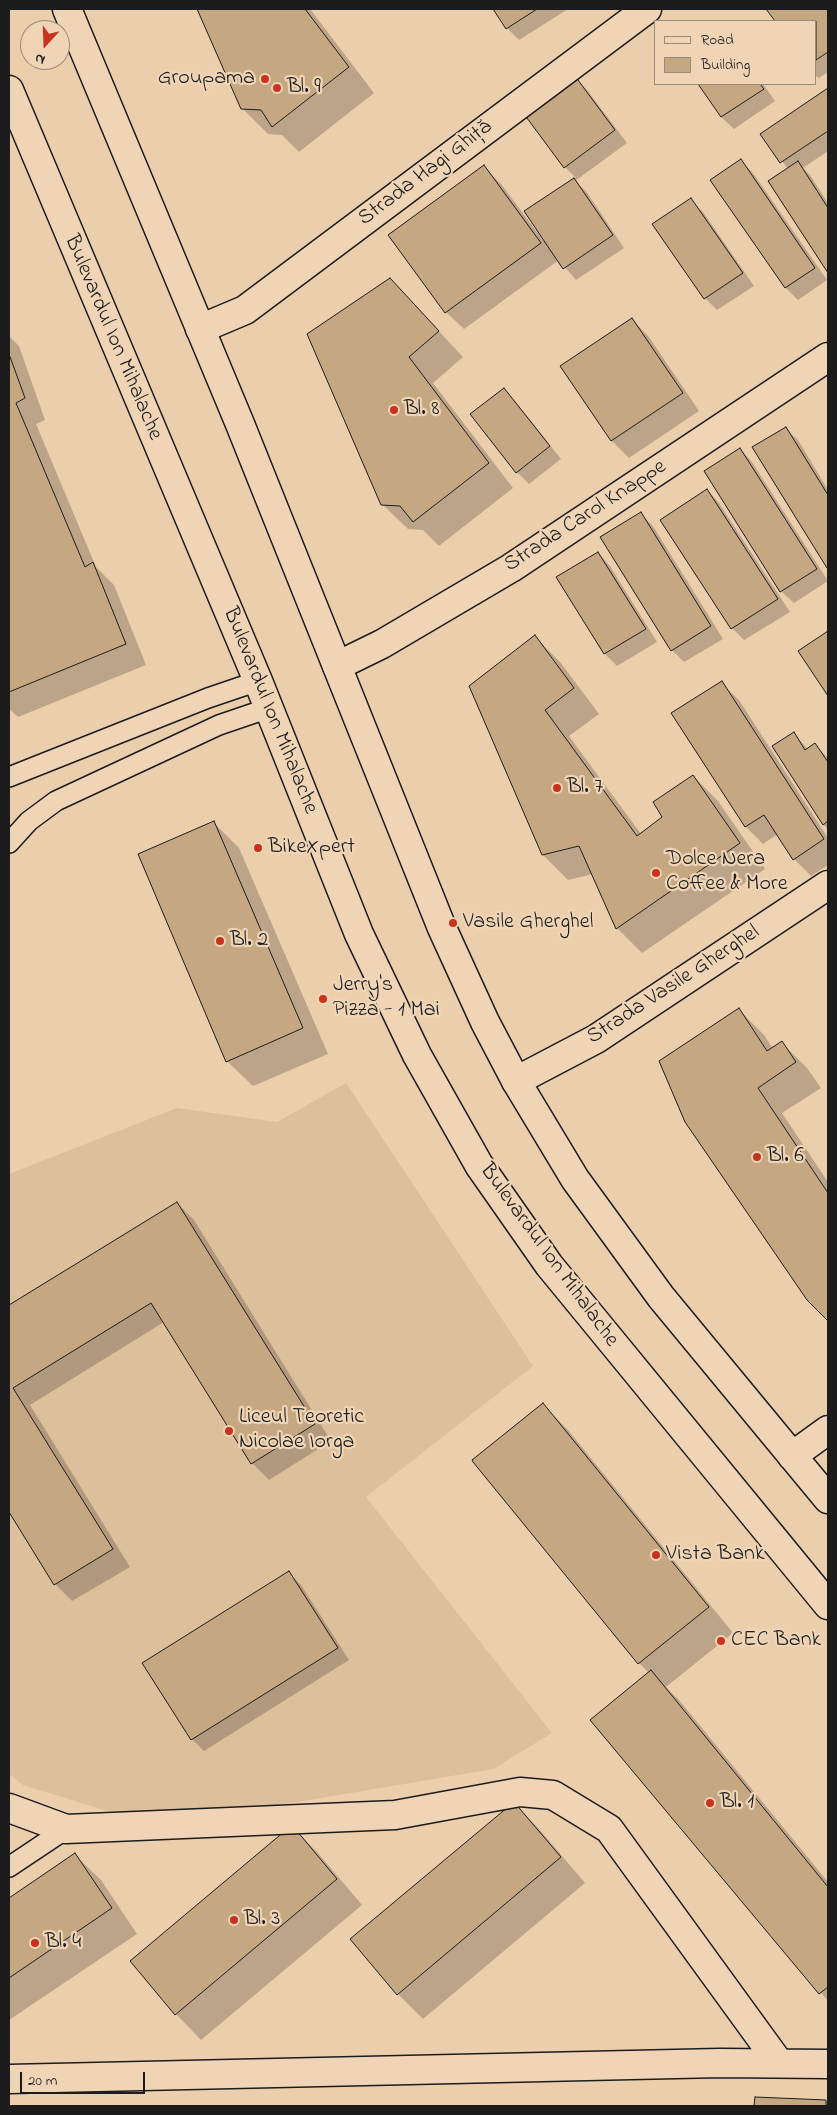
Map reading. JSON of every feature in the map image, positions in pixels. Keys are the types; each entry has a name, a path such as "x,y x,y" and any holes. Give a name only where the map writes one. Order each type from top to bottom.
{"main road":[{"path":"67,9 200,329 442,928 485,1022 516,1081 575,1179 661,1297 828,1499"},
{"name":"Strada Hagi Ghiță","path":"200,329 245,310 647,9"},
{"name":"Bulevardul Ion Mihalache","path":"9,90 258,681 359,934 417,1055 479,1165 548,1265 828,1605"},
{"name":"Strada Carol Knappe","path":"337,666 382,644 510,568 828,357"},
{"name":"Strada Vasile Gherghel","path":"516,1081 596,1039 828,885"},
{"path":"792,1456 828,1430"},
{"path":"9,1808 66,1829 395,1816 520,1792 554,1795 609,1829 779,2063"},
{"path":"9,2079 710,2063 828,2064"}],"lane":[{"path":"9,777 208,698 258,681"},
{"path":"9,843 29,821 56,801 219,725 269,708"},
{"path":"9,1867 66,1829"}],"shaded area":[{"name":"Liceul Teoretic Nicolae Iorga","path":"346,1083 533,1366 366,1497 552,1733 493,1769 156,1826 23,1785 9,1774 9,1174 177,1108 277,1122"}],"building":[{"name":"Bl. 9","path":"197,9 305,9 349,67 272,127 261,110 241,109"},
{"path":"493,9 537,9 506,29"},
{"path":"766,9 828,9 828,52 817,59 817,20 774,20"},
{"path":"575,76 615,130 564,168 524,114"},
{"path":"699,85 761,85 764,89 721,117"},
{"path":"828,88 828,131 780,163 760,134"},
{"path":"741,159 815,268 785,288 710,180"},
{"path":"798,161 828,208 828,273 768,181"},
{"path":"484,165 541,243 445,313 388,235"},
{"path":"574,178 613,235 563,269 524,211"},
{"path":"691,198 743,273 704,299 652,224"},
{"name":"Bl. 8","path":"390,278 439,331 409,357 489,463 413,522 400,506 381,505 307,334"},
{"path":"632,318 683,393 611,441 560,366"},
{"path":"9,354 25,398 16,403 85,567 93,562 126,644 9,692"},
{"path":"504,388 550,446 516,473 470,414"},
{"path":"786,427 828,495 827,568 752,447"},
{"path":"740,448 817,569 780,592 704,471"},
{"path":"707,489 778,599 731,629 660,520"},
{"path":"641,512 711,626 671,651 600,537"},
{"path":"598,552 646,629 604,654 556,577"},
{"path":"828,631 828,696 798,651"},
{"name":"Bl. 7","path":"535,635 574,688 545,710 637,836 662,817 653,802 693,775 740,843 616,929 579,846 542,855 469,686"},
{"path":"722,681 824,839 793,860 764,815 745,827 671,713"},
{"path":"794,732 805,750 815,743 828,762 828,821 823,825 772,746"},
{"name":"Bl. 2","path":"214,821 303,1028 226,1062 138,854"},
{"name":"Bl. 6","path":"739,1008 767,1051 782,1041 796,1062 758,1088 828,1193 828,1321 807,1300 685,1122 659,1061"},
{"path":"177,1202 315,1424 251,1464 151,1303 13,1388 113,1549 54,1585 9,1512 9,1305"},
{"path":"543,1403 709,1607 638,1664 472,1460"},
{"path":"289,1571 338,1648 191,1740 142,1663"},
{"name":"Bl. 1","path":"651,1670 828,1887 828,1987 819,1994 590,1720"},
{"path":"514,1802 561,1857 397,1995 350,1939"},
{"name":"Bl. 3","path":"292,1825 337,1879 175,2015 130,1961"},
{"name":"Bl. 4","path":"75,1853 112,1908 9,1978 9,1898"},
{"path":"755,2097 826,2100 826,2106 754,2106"}],"place":[{"name":"Groupama","path":"265,79"},
{"name":"Bl. 9","path":"277,88"},
{"name":"Bl. 8","path":"394,410"},
{"name":"Bl. 7","path":"557,788"},
{"name":"BikeXpert","path":"258,848"},
{"name":"Dolce Nera Coffee & More","path":"656,873"},
{"name":"Vasile Gherghel","path":"453,923"},
{"name":"Bl. 2","path":"220,941"},
{"name":"Jerry's Pizza - 1 Mai","path":"323,999"},
{"name":"Bl. 6","path":"757,1157"},
{"name":"Liceul Teoretic Nicolae Iorga","path":"229,1431"},
{"name":"Vista Bank","path":"656,1555"},
{"name":"CEC Bank","path":"721,1641"},
{"name":"Bl. 1","path":"710,1803"},
{"name":"Bl. 3","path":"234,1920"},
{"name":"Bl. 4","path":"35,1943"}]}
